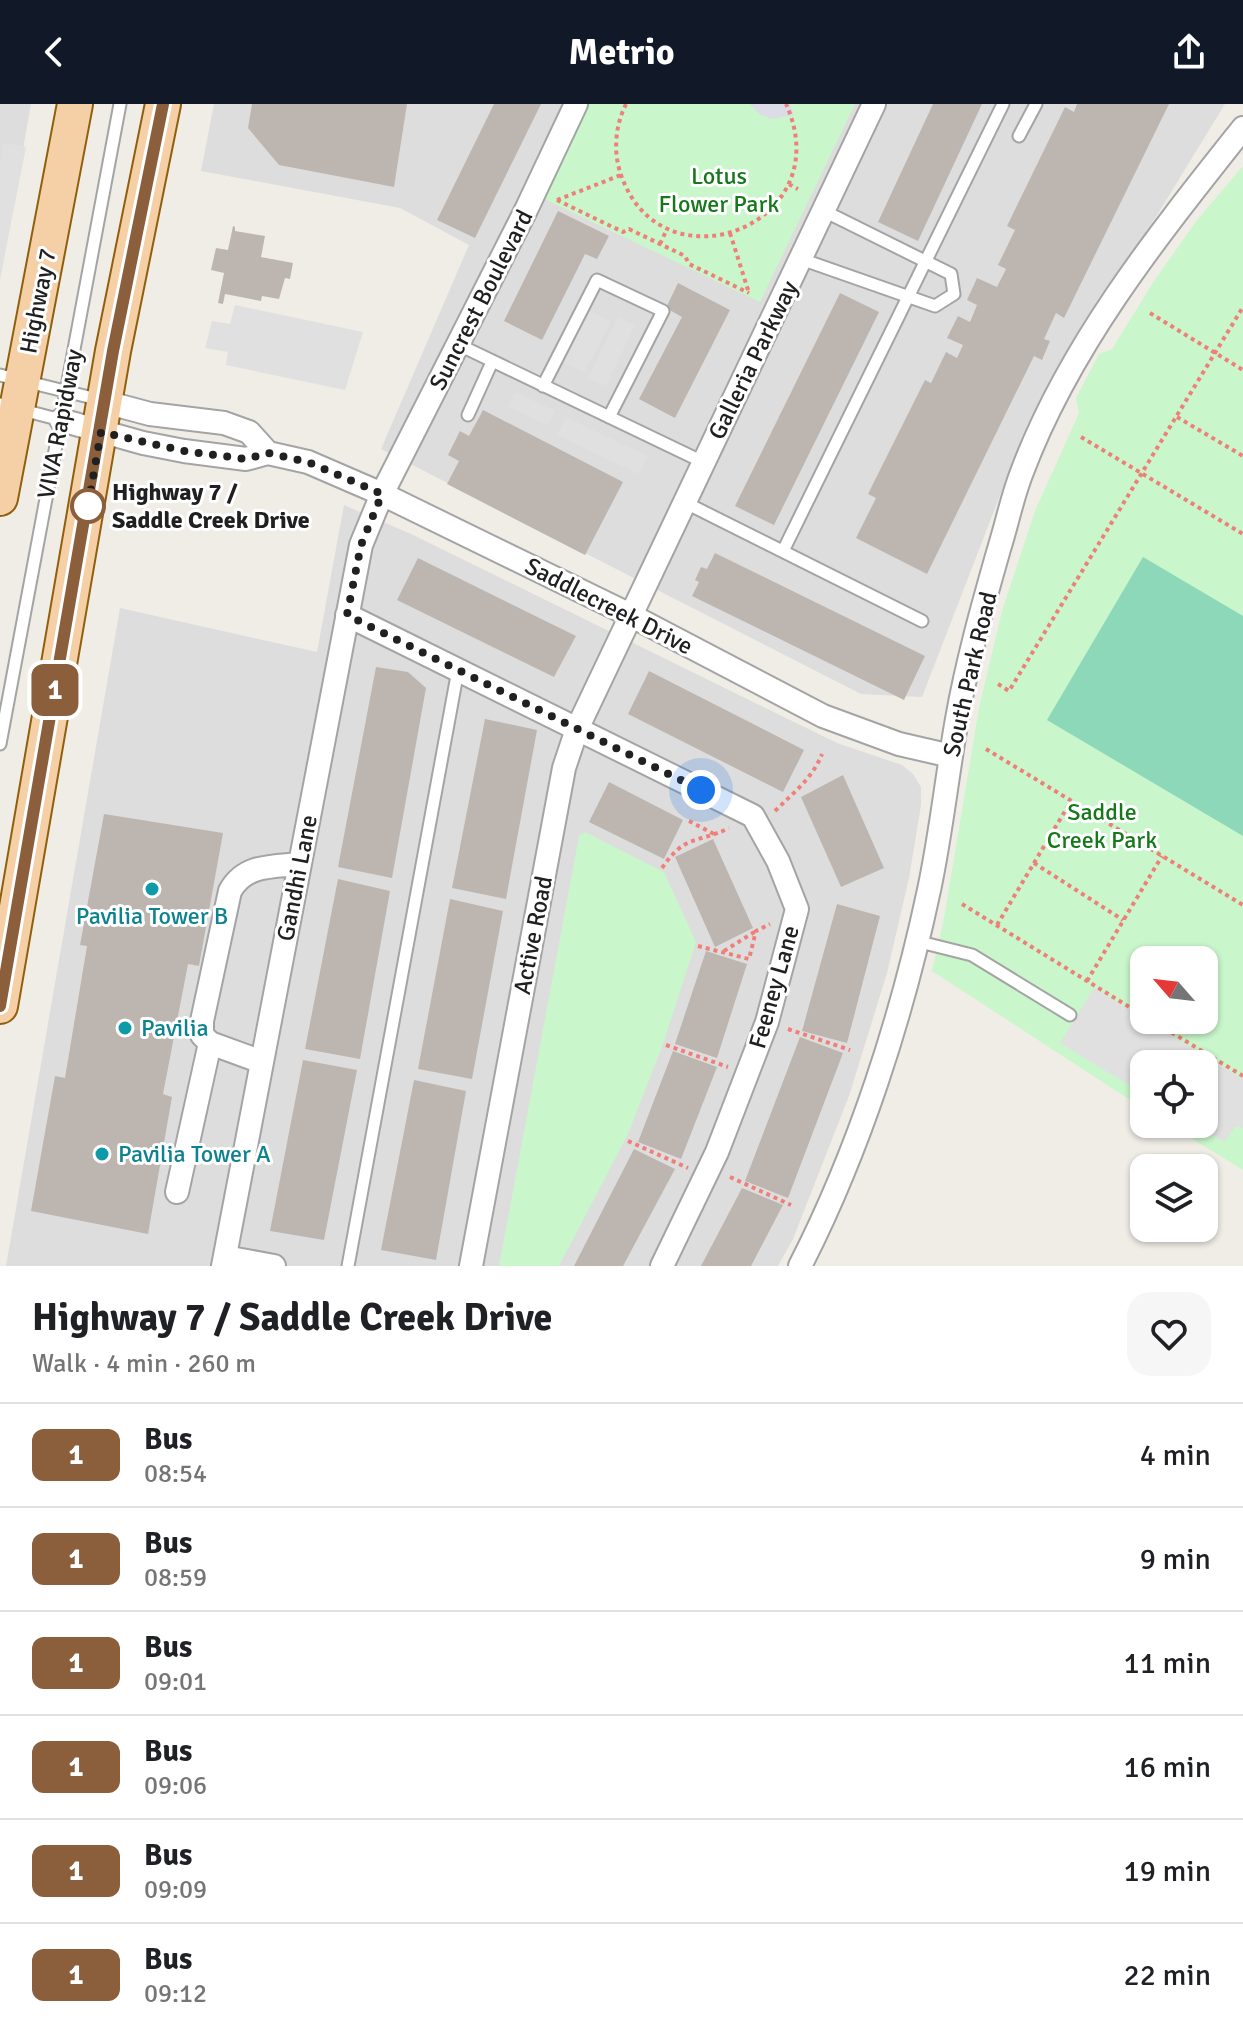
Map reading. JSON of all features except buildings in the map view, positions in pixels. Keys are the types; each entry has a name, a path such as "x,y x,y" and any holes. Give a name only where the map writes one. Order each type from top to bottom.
{"main road":[{"name":"Highway 7","path":"0,498 10,392 75,104"},
{"path":"0,1006 103,417 163,104"}],"street":[{"name":"Suncrest Boulevard","path":"382,494 526,210 576,104"},
{"name":"Galleria Parkway","path":"630,615 874,104"},
{"name":"South Park Road","path":"800,1266 831,1204 897,1020 929,890 976,632 1017,488 1056,393 1151,246 1243,128"},
{"name":"Saddlecreek Drive","path":"61,420 150,414 224,423 249,432 268,453"},
{"name":"Saddlecreek Drive","path":"103,417 184,451 246,459 268,453 308,462 382,494 630,615 823,716 899,744 951,756"},
{"name":"Gandhi Lane","path":"224,1261 361,545 382,494"},
{"path":"347,615 756,821"},
{"name":"Active Road","path":"471,1266 564,768 577,729 630,615"},
{"name":"Feeney Lane","path":"662,1266 707,1172 767,1022 797,909 778,861 756,821"},
{"path":"262,1062 210,1043 202,1035 202,1021 230,891 237,878 251,869 300,864"},
{"path":"177,1192 210,1043"},
{"path":"224,1261 274,1266"}],"lane":[{"name":"VIVA Rapidway","path":"0,744 120,104"},
{"path":"783,551 1003,104"},
{"path":"1019,136 1036,104"},
{"path":"801,259 935,306 954,294 951,274 824,211"},
{"path":"543,386 597,280 663,311 609,417"},
{"path":"457,344 703,462"},
{"path":"468,415 492,362"},
{"path":"10,392 67,390 103,417"},
{"path":"10,392 61,420"},
{"path":"684,502 922,621"},
{"path":"348,1266 458,670"},
{"path":"916,941 972,955 1070,1015"}],"path":[{"path":"623,105 616,134 617,163 626,190 644,213 667,229 695,236 730,233 750,226 773,208 789,184 797,153 794,122 786,104"},
{"path":"621,175 557,200 623,232 629,229 685,256 689,264 749,293 730,233"},
{"path":"789,184 798,189"},
{"path":"660,244 667,229"},
{"path":"998,684 1009,691 1243,307"},
{"path":"1150,313 1243,370"},
{"path":"1177,417 1243,456"},
{"path":"1081,437 1241,533 1243,525"},
{"path":"986,749 1243,905"},
{"path":"662,868 683,843 756,821 806,782 822,754"},
{"path":"997,925 1071,801"},
{"path":"689,821 716,835"},
{"path":"1087,981 1163,856"},
{"path":"1034,863 1124,921"},
{"path":"962,904 1130,1007"},
{"path":"722,952 797,909"},
{"path":"698,946 749,959 756,931"},
{"path":"767,1022 850,1050"},
{"path":"1174,1034 1243,1076"},
{"path":"666,1045 747,1074"},
{"path":"628,1141 791,1205"}],"shaded area":[{"path":"0,104 31,104 0,280"},
{"path":"214,104 1225,104 1025,431 922,697 861,694 381,449 469,245 400,208 201,171"},
{"path":"750,104 790,104 794,115 772,119 759,114"},
{"path":"4,143 26,147 0,279 0,162"},
{"path":"235,305 363,332 345,390 226,365 228,352 205,348 212,321 230,324"},
{"path":"589,311 611,322 584,373 562,362"},
{"path":"618,317 635,325 606,386 588,378"},
{"path":"515,392 555,411 548,425 508,407"},
{"path":"566,417 647,456 639,474 557,435"},
{"path":"344,505 411,534 837,743 902,765 913,774 921,787 909,878 887,973 849,1096 793,1239 778,1266 6,1266 120,608 317,652"},
{"path":"1094,988 1130,1010 1130,1034 1169,1034 1196,1050 1130,1050 1130,1086 1060,1043"},
{"path":"1218,1064 1243,1079 1243,1128 1236,1126 1224,1142 1217,1138"}],"green space":[{"name":"Lotus Flower Park","path":"587,104 855,104 760,302 542,198"},
{"name":"Saddle Creek Park","path":"1243,166 1243,1170 1191,1138 1218,1138 1218,1050 1130,1050 1130,1100 932,971 944,918 979,708 1002,611 1035,511 1079,413 1076,398 1099,354 1112,349 1197,220"},
{"path":"1143,557 1243,616 1243,836 1047,720"},
{"path":"585,832 664,872 696,942 663,1044 628,1134 559,1266 499,1266 579,836"}],"bus line":[{"name":"1","path":"0,1006 113,351 163,104"}],"place":[{"name":"Highway 7 / Saddle Creek Drive","path":"88,506"},
{"name":"Pavilia Tower B","path":"152,889"},
{"name":"Pavilia","path":"125,1028"},
{"name":"Pavilia Tower A","path":"102,1154"}],"route":[{"path":"88,506 87,512 101,432 184,451 246,459 268,453 308,462 382,494 361,545 347,615 701,790"}]}
